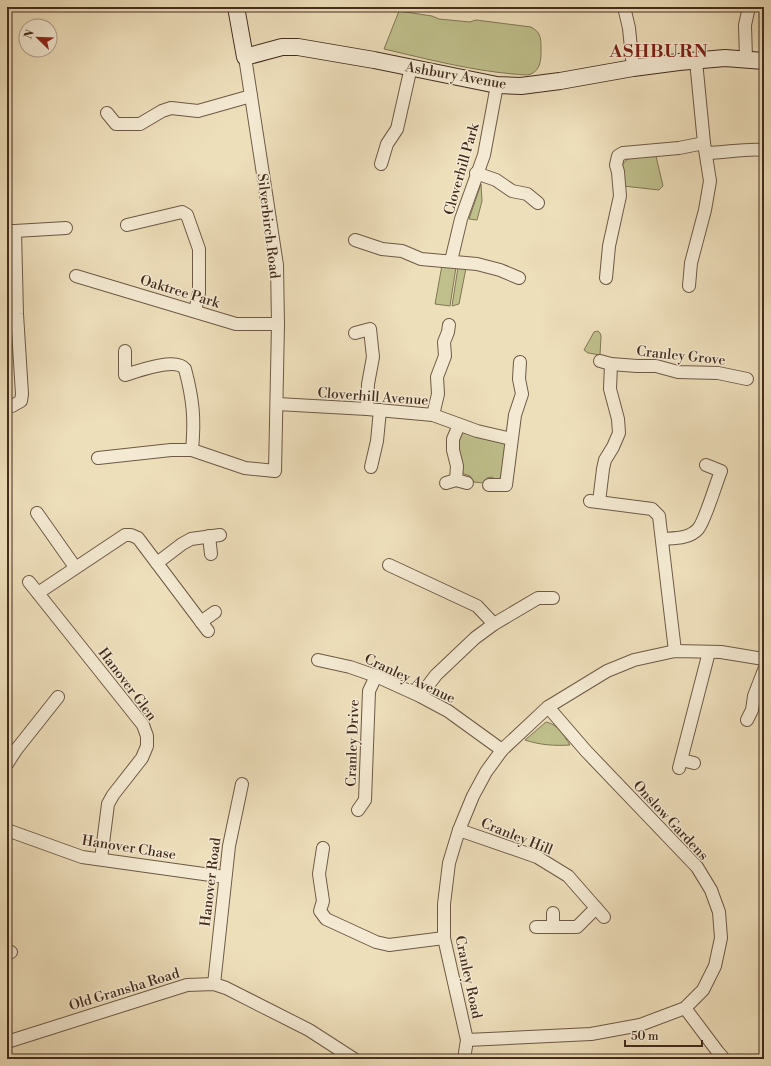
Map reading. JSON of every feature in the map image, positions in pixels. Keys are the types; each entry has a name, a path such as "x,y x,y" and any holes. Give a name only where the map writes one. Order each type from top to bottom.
{"street":[{"name":"Silverbirch Road","path":"192,450 245,468 275,471 278,324 275,248 236,7"},
{"path":"624,7 629,28 633,68"},
{"path":"746,59 745,25 749,7"},
{"name":"Ashbury Avenue","path":"245,57 282,47 313,48 497,85 521,86 548,83 633,68 696,61 725,58 764,60"},
{"path":"689,286 691,264 705,210 710,181 696,61"},
{"path":"381,164 387,144 397,129 411,67"},
{"name":"Cloverhill Park","path":"451,261 461,219 476,173 484,155 497,85"},
{"path":"107,113 116,124 140,124 170,108 198,111 251,96"},
{"path":"606,278 609,246 620,196 616,165 618,156 623,153 705,148 726,153 752,149 764,150"},
{"path":"476,173 496,180 512,191 527,194 538,203"},
{"path":"126,225 182,212 187,214 199,249 199,293 195,311"},
{"path":"7,407 21,401 12,314 11,231 66,228"},
{"path":"355,240 382,249 402,251 421,259 477,264 500,270 519,278"},
{"name":"Oaktree Park","path":"76,276 236,324 278,324"},
{"path":"433,415 438,394 437,377 445,356 444,342 449,325"},
{"path":"355,332 370,329 373,357 368,384 366,409"},
{"path":"98,458 171,450 192,450 194,411 185,369 183,366 177,364 153,366 125,376 125,351"},
{"path":"489,485 506,485 515,415 522,394 519,379 520,362"},
{"name":"Cranley Grove","path":"675,651 659,516 652,509 595,501 605,460 619,433 618,419 610,389 606,362 637,366 656,366 678,372 718,373 747,379"},
{"name":"Cloverhill Avenue","path":"277,404 366,409 433,415 477,431 511,440"},
{"path":"371,467 377,441 380,410"},
{"path":"456,482 457,466 453,450 453,439 459,425"},
{"path":"662,539 683,538 698,530 704,519 721,471 706,465"},
{"path":"37,513 75,567"},
{"path":"38,593 125,535 131,535 138,538 204,627 215,612"},
{"path":"157,563 191,539 215,536 211,554"},
{"path":"389,565 477,606 494,624"},
{"name":"Hanover Glen","path":"29,582 143,726 147,736 147,746 142,758 113,795 108,804 101,860"},
{"path":"420,696 436,675 474,638 494,624 538,598 553,598"},
{"name":"Cranley Road","path":"464,1059 467,1040 444,938 444,904 449,863 459,830 473,796 486,772 502,750 548,707 607,671 634,660 675,651 742,655 764,659"},
{"path":"694,763 680,764 708,652"},
{"name":"Cranley Avenue","path":"318,660 350,667 376,676 420,696 448,711 502,750"},
{"path":"747,720 752,710 754,696 764,670"},
{"name":"Cranley Drive","path":"358,810 365,800 368,691 376,676"},
{"path":"7,764 16,750 58,697"},
{"name":"Onslow Gardens","path":"467,1040 591,1034 640,1025 685,1008 703,990 715,966 721,938 720,912 711,890 697,868 586,752 548,707"},
{"name":"Hanover Road","path":"214,984 229,846 242,784"},
{"name":"Hanover Chase","path":"7,830 82,857 225,877"},
{"name":"Cranley Hill","path":"459,830 537,857 568,876 604,917"},
{"path":"323,848 319,874 323,901 320,912 326,919 376,942 388,945 444,938"},
{"path":"536,928 577,927 596,908"},
{"path":"553,913 553,927"},
{"name":"Old Gransha Road","path":"7,1042 187,985 214,984 226,988 309,1030 354,1059"},
{"path":"685,1008 724,1059"}],"green space":[{"path":"399,11 432,16 439,19 470,22 476,20 531,27 538,33 540,38 541,55 539,66 535,72 529,75 513,74 464,67 384,49"},
{"path":"656,156 663,186 659,190 623,186 622,167 627,160 636,157"},
{"path":"481,184 482,201 477,220 469,219"},
{"path":"442,265 456,267 450,306 435,304"},
{"path":"458,267 466,268 459,304 452,306"},
{"path":"598,331 601,336 600,355 588,353 584,350 594,332"},
{"path":"464,432 505,444 506,446 501,477 497,480 492,477 487,478 484,483 474,482 470,476 464,474 461,470 456,443"},
{"path":"546,722 554,725 563,734 570,745 547,745 525,740"}],"district":[{"name":"ASHBURN","path":"659,51"}]}
